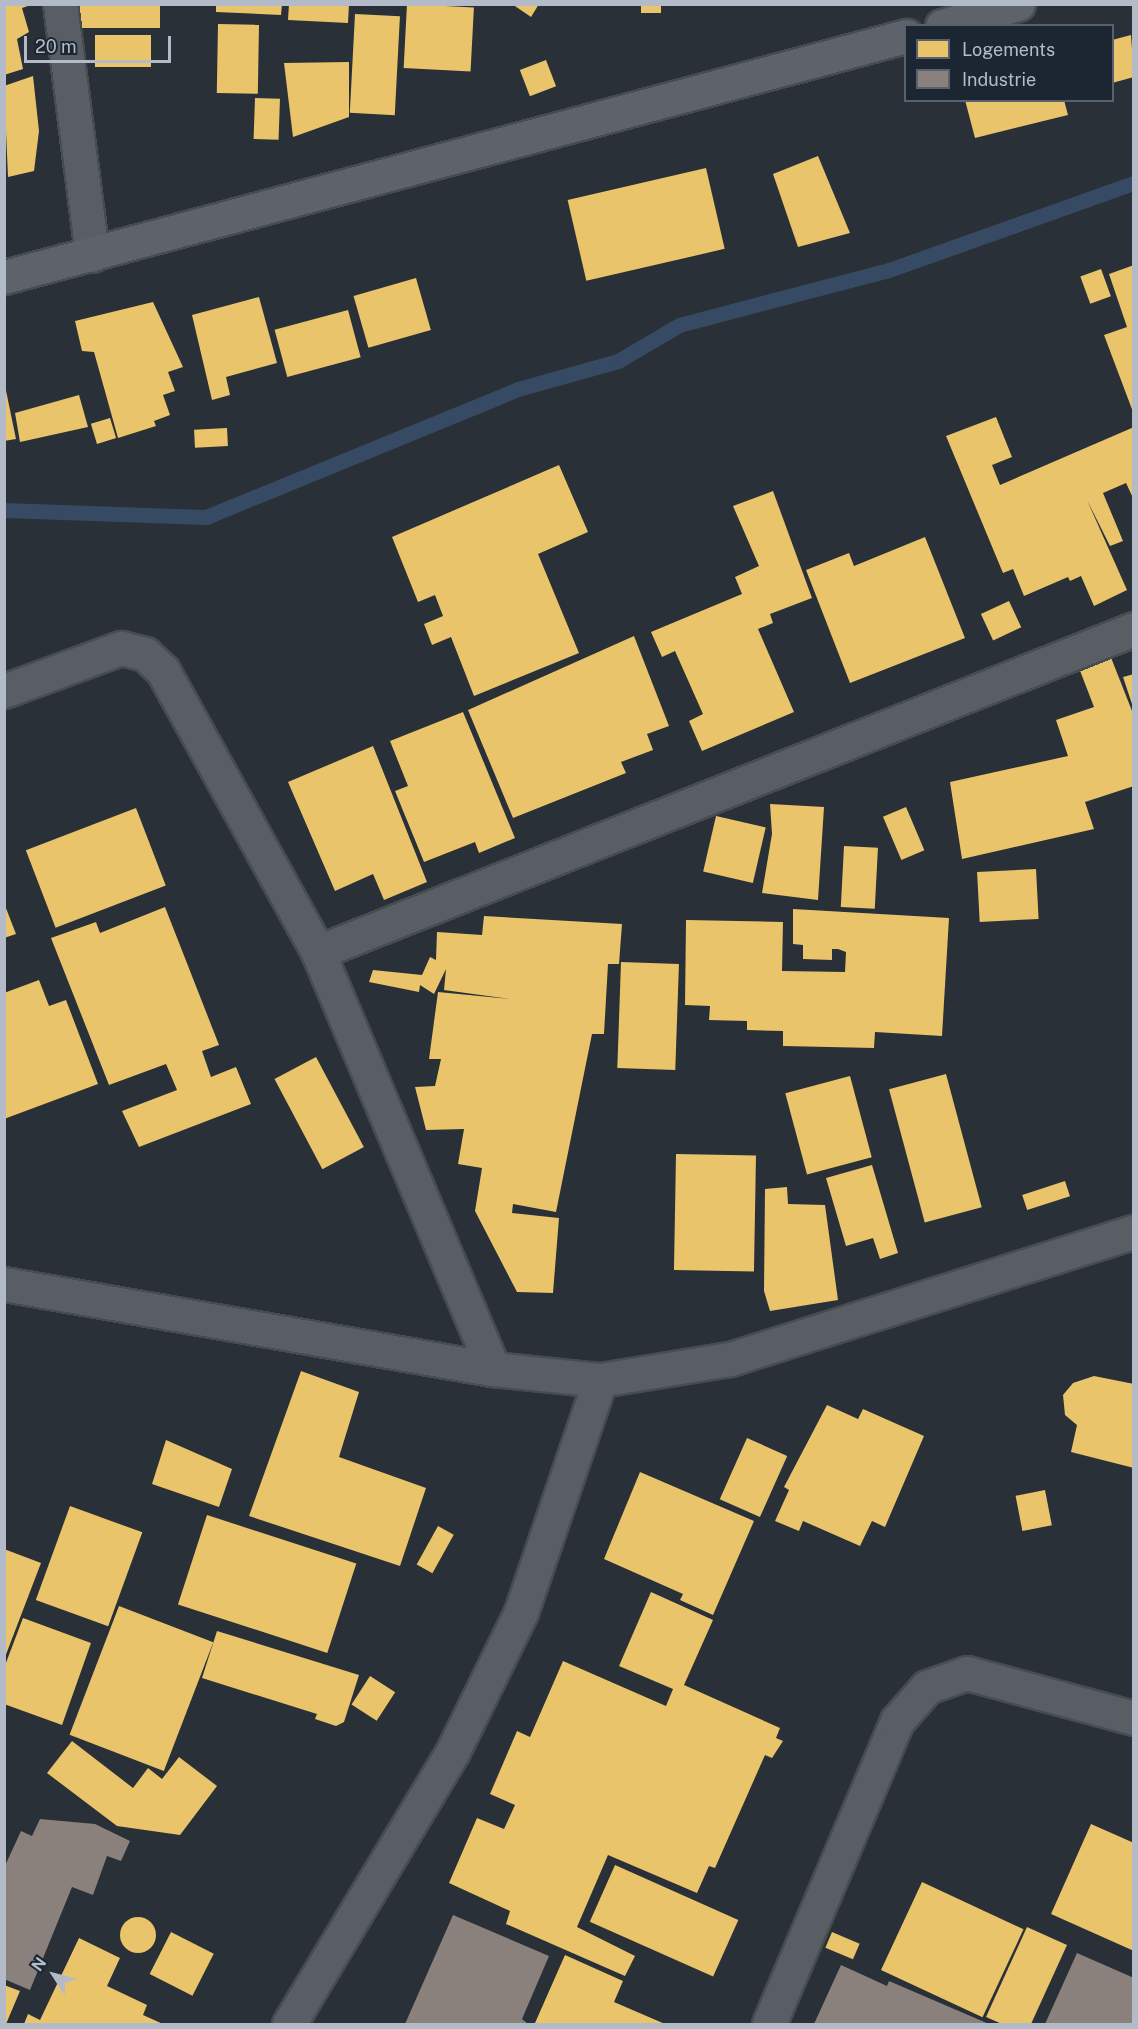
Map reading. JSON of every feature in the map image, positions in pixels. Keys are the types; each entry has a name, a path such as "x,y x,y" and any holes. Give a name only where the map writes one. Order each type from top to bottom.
{"main road":[{"path":"949,24 1018,4"},
{"path":"4,277 904,37"}],"street":[{"path":"60,4 92,255"},
{"path":"318,952 1134,629"},
{"path":"4,691 121,648 145,654 163,671 318,952 493,1369"},
{"path":"4,1284 493,1369 600,1380 730,1359 1134,1232"},
{"path":"289,2025 453,1751 521,1612 600,1380"},
{"path":"769,2025 897,1721 927,1687 967,1673 1134,1718"}],"building: Logements":[{"path":"4,4 31,5 22,8 29,32 17,39 23,69 4,75"},
{"path":"216,4 282,4 281,15 216,12"},
{"path":"289,4 349,4 348,23 288,20"},
{"path":"407,4 474,8 471,71 404,68"},
{"path":"512,4 539,4 531,17"},
{"path":"641,4 661,4 661,13 641,13"},
{"path":"76,5 160,5 160,28 76,28"},
{"path":"355,14 400,16 395,115 350,113"},
{"path":"218,24 259,25 258,94 217,93"},
{"path":"95,35 151,35 151,67 95,67"},
{"path":"1131,35 1134,77 1114,82 1114,39"},
{"path":"546,60 556,86 530,96 520,70"},
{"path":"349,62 349,117 293,137 284,63"},
{"path":"33,76 39,131 34,171 8,177 4,86"},
{"path":"255,98 280,99 279,140 254,139"},
{"path":"966,102 1065,102 1068,115 975,138"},
{"path":"818,156 850,233 798,247 773,174"},
{"path":"706,168 725,249 586,281 568,200"},
{"path":"1134,265 1133,412 1104,335 1127,327 1109,274"},
{"path":"1101,269 1111,296 1090,304 1080,277"},
{"path":"416,278 431,330 368,348 354,296"},
{"path":"259,297 277,363 226,377 230,395 212,400 192,315"},
{"path":"153,302 183,367 168,372 175,391 163,395 170,415 154,421 156,426 118,438 94,352 82,351 75,321"},
{"path":"348,310 361,357 287,377 275,330"},
{"path":"4,381 16,439 4,441"},
{"path":"79,395 88,427 20,442 15,413"},
{"path":"996,417 1012,457 992,465 1000,485 1134,427 1134,500 1126,483 1103,493 1123,541 1110,546 1087,500 1127,590 1094,606 1081,576 1070,581 1068,577 1024,596 1013,569 1003,573 946,436"},
{"path":"110,418 116,438 97,444 91,424"},
{"path":"227,428 228,446 195,448 194,430"},
{"path":"559,465 588,532 538,554 579,653 474,696 451,637 432,645 424,624 443,616 435,595 418,602 392,537"},
{"path":"773,491 812,598 770,614 773,623 758,629 794,712 702,751 689,721 703,714 675,651 662,657 651,632 742,594 735,577 759,566 733,506"},
{"path":"925,537 965,638 850,683 806,570 849,553 854,566"},
{"path":"1009,601 1021,627 993,640 981,614"},
{"path":"634,636 669,726 647,734 653,750 621,762 626,773 513,818 468,710"},
{"path":"1110,655 1134,716 1134,786 1085,802 1094,829 962,859 950,782 1068,756 1056,720 1094,707 1079,668"},
{"path":"1134,674 1134,707 1133,707 1123,677"},
{"path":"463,712 515,838 479,853 475,842 424,862 395,791 408,786 390,741"},
{"path":"373,746 427,882 384,900 373,874 335,891 288,782"},
{"path":"770,804 824,807 818,900 762,893 772,834"},
{"path":"906,807 924,850 901,860 883,817"},
{"path":"136,808 166,885 56,928 26,850"},
{"path":"716,816 766,827 753,883 703,872"},
{"path":"844,846 878,848 875,909 841,907"},
{"path":"1036,869 1039,919 980,922 977,872"},
{"path":"4,903 16,934 4,938"},
{"path":"165,907 219,1045 202,1051 211,1077 236,1067 251,1104 139,1147 122,1111 177,1090 166,1064 109,1085 51,938 96,922 100,933"},
{"path":"793,909 949,918 942,1036 875,1032 874,1048 783,1046 783,1031 747,1030 747,1021 709,1020 710,1006 685,1005 686,920 783,922 782,971 845,972 846,952 838,949 832,949 832,960 803,959 803,945 793,944"},
{"path":"484,916 622,924 619,964 608,964 604,1034 592,1034 556,1212 513,1204 512,1213 559,1218 553,1293 517,1292 475,1211 482,1168 458,1164 464,1129 426,1130 415,1087 435,1086 441,1059 429,1059 438,992 510,999 444,990 446,969 434,994 420,985 419,992 369,982 373,970 422,975 430,957 436,960 437,932 482,935"},
{"path":"621,962 679,964 675,1070 617,1068"},
{"path":"39,980 49,1006 66,1000 98,1084 4,1119 4,993"},
{"path":"316,1057 364,1147 322,1169 275,1079"},
{"path":"946,1074 982,1207 925,1223 889,1089"},
{"path":"850,1076 872,1157 807,1174 785,1093"},
{"path":"676,1154 756,1155 754,1271 674,1270"},
{"path":"872,1165 898,1253 880,1259 873,1238 846,1246 826,1178"},
{"path":"1065,1181 1070,1196 1027,1210 1022,1195"},
{"path":"787,1187 788,1204 825,1205 838,1300 770,1311 764,1291 765,1189"},
{"path":"301,1371 359,1392 339,1457 426,1488 400,1566 249,1516"},
{"path":"1094,1376 1134,1384 1134,1468 1071,1452 1077,1425 1065,1415 1063,1395 1073,1383"},
{"path":"827,1405 858,1419 863,1409 924,1436 885,1527 872,1521 860,1546 803,1521 799,1531 775,1521 789,1490 784,1487"},
{"path":"747,1438 787,1456 760,1517 720,1499"},
{"path":"166,1440 232,1469 219,1507 152,1484"},
{"path":"640,1472 754,1521 713,1615 680,1600 683,1594 604,1559"},
{"path":"1045,1490 1052,1525 1022,1531 1016,1496"},
{"path":"70,1506 142,1532 108,1626 36,1600"},
{"path":"207,1515 356,1564 327,1653 178,1604"},
{"path":"438,1526 454,1535 432,1573 417,1564"},
{"path":"4,1549 41,1563 5,1657 4,1657"},
{"path":"651,1592 713,1620 684,1685 780,1728 776,1738 783,1741 772,1758 765,1755 715,1868 709,1866 697,1893 608,1855 577,1927 635,1956 625,1976 506,1924 510,1911 449,1883 477,1818 504,1829 515,1805 490,1794 517,1731 530,1737 563,1661 666,1706 673,1689 619,1666"},
{"path":"119,1606 213,1642 164,1771 70,1735"},
{"path":"23,1618 91,1643 62,1725 4,1704 4,1668"},
{"path":"217,1631 359,1675 344,1722 336,1726 315,1719 317,1714 202,1678"},
{"path":"370,1676 395,1692 377,1721 351,1705"},
{"path":"72,1741 133,1788 148,1768 162,1779 179,1757 217,1786 180,1835 117,1826 47,1773"},
{"path":"1091,1824 1134,1843 1134,1951 1051,1914"},
{"path":"615,1865 738,1920 713,1977 590,1922"},
{"path":"922,1882 1024,1929 983,2017 881,1970"},
{"path":"138,1917 151,1922 156,1935 151,1948 138,1953 125,1948 120,1935 125,1922"},
{"path":"1027,1927 1067,1945 1031,2024 1002,2024 986,2017"},
{"path":"171,1932 214,1954 192,1996 150,1974"},
{"path":"832,1932 860,1944 853,1959 825,1948"},
{"path":"79,1938 120,1958 107,1986 147,2005 143,2015 163,2024 24,2024 28,2014 40,2020"},
{"path":"565,1955 623,1981 614,2002 665,2024 535,2023"},
{"path":"4,1985 20,1991 6,2024 4,2024"}],"building: Industrie":[{"path":"40,1819 95,1824 130,1841 121,1861 107,1856 93,1895 72,1887 30,1990 4,1979 4,1868 21,1831 32,1836"},
{"path":"453,1915 549,1956 522,2019 528,2024 405,2024"},
{"path":"1077,1953 1134,1978 1134,2024 1045,2024"},
{"path":"841,1965 887,1986 889,1981 989,2024 814,2024"}],"waterway":[{"path":"4,510 206,517 518,389 618,361 679,325 889,270 1134,183"}]}
